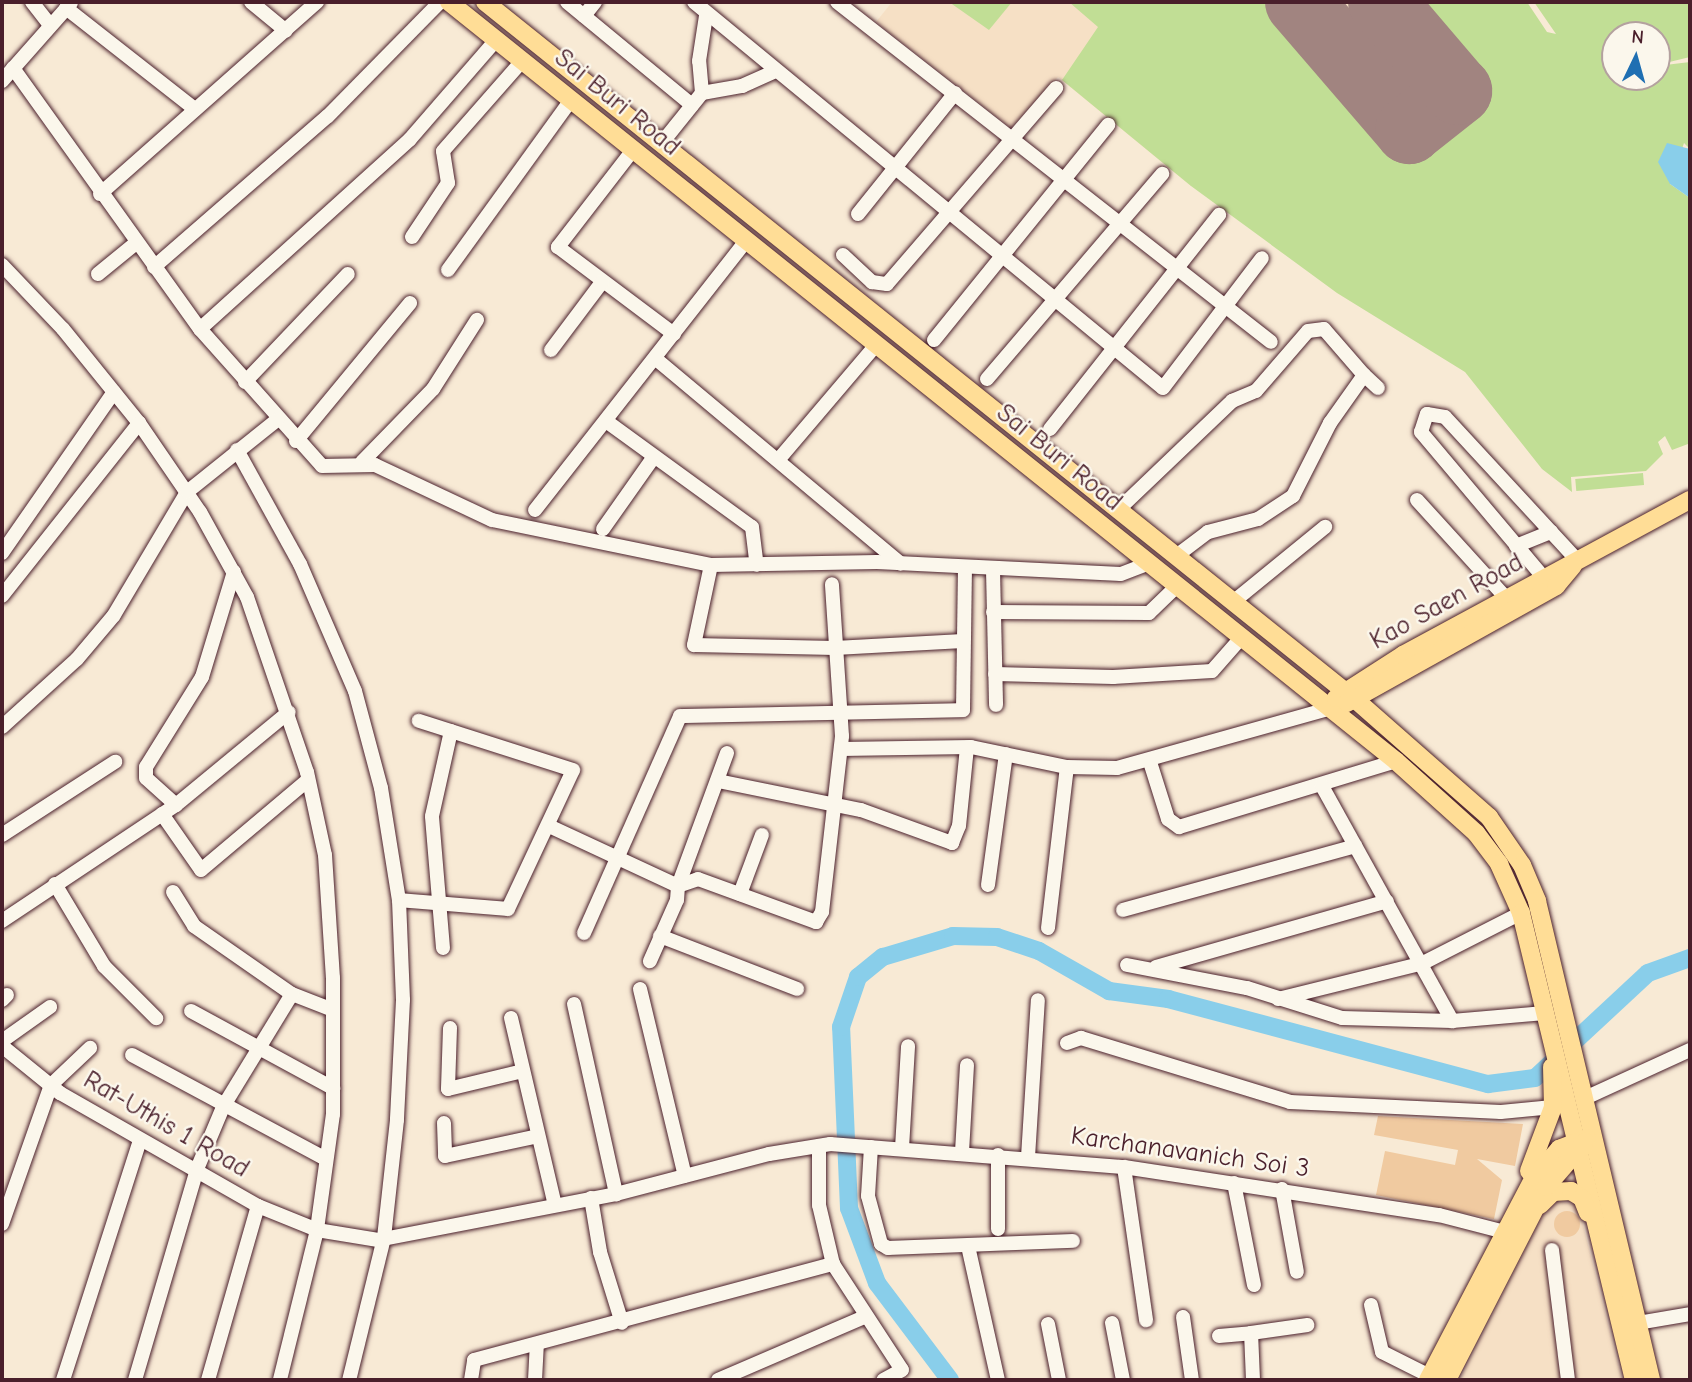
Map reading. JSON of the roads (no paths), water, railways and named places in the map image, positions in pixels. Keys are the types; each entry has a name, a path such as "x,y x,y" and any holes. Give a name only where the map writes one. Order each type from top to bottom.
{"main road":[{"name":"Sai Buri Road","path":"449,2 1396,761 1476,833 1499,864 1521,913 1546,1015 1571,1088"},
{"name":"Sai Buri Road","path":"495,5 662,144 1357,701 1460,788 1507,840 1537,901 1566,1014 1571,1088"},
{"path":"648,162 662,144"},
{"name":"Kao Saen Road","path":"1342,691 1690,500"},
{"name":"Kao Saen Road","path":"1328,709 1357,701 1556,586 1578,561"},
{"path":"1328,709 1342,691"},
{"path":"1435,1379 1485,1270 1553,1107 1571,1088"},
{"path":"1571,1088 1587,1118 1584,1142 1638,1323 1651,1380"},
{"path":"1571,1088 1634,1380"},
{"path":"1435,1379 1561,1165 1584,1142"},
{"path":"1485,1270 1534,1177 1559,1149 1584,1142"},
{"path":"1531,1219 1553,1192 1571,1191 1582,1198 1616,1304"}],"street":[{"path":"32,2 50,25"},
{"path":"251,2 286,31"},
{"path":"100,194 317,2"},
{"path":"154,267 328,116 440,2"},
{"path":"567,2 692,105"},
{"path":"584,16 595,2"},
{"path":"694,2 706,16 774,72 950,208 1163,388 1262,258"},
{"path":"837,2 1271,342"},
{"path":"2,81 69,5 195,109"},
{"path":"702,93 699,61 706,16"},
{"path":"200,329 410,139 496,40"},
{"path":"412,237 448,183 443,151 522,61"},
{"path":"13,68 100,194 200,329 277,420 322,466 362,462 492,520 711,565 901,564 1121,574 1149,563"},
{"path":"662,144 702,93 742,86 774,72"},
{"path":"843,255 872,282 887,284 1056,88"},
{"path":"858,214 895,164 955,93"},
{"path":"447,270 571,100"},
{"path":"934,340 1065,182 1108,125"},
{"path":"634,150 558,247 674,334"},
{"path":"987,380 1162,174"},
{"path":"1050,429 1219,215"},
{"path":"536,510 746,241"},
{"path":"98,274 136,243"},
{"path":"2,265 114,392 187,492 234,572 289,712 309,780 325,855 333,1010 333,1088 317,1230 280,1380"},
{"path":"245,382 348,274"},
{"path":"551,350 602,282"},
{"path":"296,441 410,303"},
{"path":"362,462 433,389 477,320"},
{"path":"1118,509 1232,401 1256,391 1308,331 1324,329 1378,388"},
{"path":"779,459 876,345"},
{"path":"656,359 779,459 901,564"},
{"path":"1176,556 1208,532 1258,519 1287,501 1364,375"},
{"path":"2,552 114,392"},
{"path":"1544,578 1421,432 1427,414 1445,416 1578,561"},
{"path":"2,727 77,659 114,615 187,492 277,420"},
{"path":"606,421 653,458 752,527 757,565"},
{"path":"2,596 139,423"},
{"path":"237,450 300,564 355,691 381,788 399,900 403,1000 384,1238 349,1380"},
{"path":"603,529 653,458"},
{"path":"1417,500 1507,599"},
{"path":"1233,602 1325,527"},
{"path":"1517,546 1551,532"},
{"path":"711,565 694,645 835,648 963,640"},
{"path":"584,933 680,716 695,712 842,715 962,710 965,568"},
{"path":"993,570 996,705"},
{"path":"176,806 146,778 146,767 202,677 234,572"},
{"path":"549,826 678,886 698,879 809,920 821,918 842,749 832,584"},
{"path":"993,612 1149,613 1178,585"},
{"path":"995,674 1113,677 1201,673 1219,667 1242,637"},
{"path":"842,749 967,747 1067,767 1117,768 1150,762 1328,709"},
{"path":"2,921 176,806 289,712"},
{"path":"399,900 440,901 508,909 549,826 573,769 419,721"},
{"path":"443,948 432,816 451,731"},
{"path":"718,781 836,804 955,842 967,747"},
{"path":"650,961 727,753"},
{"path":"988,885 1006,754"},
{"path":"1150,762 1168,819 1179,827 1322,786 1396,761"},
{"path":"2,835 115,762"},
{"path":"1048,928 1067,767"},
{"path":"162,814 201,870 309,780"},
{"path":"1322,786 1423,963 1451,1021"},
{"path":"740,894 762,835"},
{"path":"1123,910 1355,846"},
{"path":"55,884 104,966 156,1018"},
{"path":"173,892 194,926 292,994 333,1010"},
{"path":"1151,969 1387,901"},
{"path":"1278,999 1423,963 1521,913"},
{"path":"660,936 797,989"},
{"path":"1126,965 1278,999 1342,1018 1451,1021 1546,1015"},
{"path":"640,989 685,1176"},
{"path":"135,1380 174,1263 197,1169 223,1107 292,994"},
{"path":"1028,1157 1038,1000"},
{"path":"574,1004 616,1194"},
{"path":"2,1043 50,1007"},
{"path":"191,1011 333,1088"},
{"path":"511,1018 555,1205"},
{"path":"450,1028 449,1089 523,1071"},
{"path":"1067,1043 1081,1038 1290,1102 1502,1112 1553,1107"},
{"name":"Rat-Uthis 1 Road","path":"2,1043 51,1085 140,1140 197,1169 258,1206 317,1230 384,1238 591,1198"},
{"path":"902,1148 908,1046"},
{"path":"2,1224 51,1085 90,1048"},
{"path":"1571,1088 1690,1050"},
{"path":"132,1055 223,1107 326,1160"},
{"path":"962,1152 967,1065"},
{"path":"444,1123 445,1156 538,1136"},
{"path":"63,1380 140,1140"},
{"path":"824,1145 820,1205 833,1264 864,1317 902,1370 883,1380"},
{"name":"Karchanavanich Soi 3","path":"591,1198 824,1145 962,1152 1124,1167 1439,1215 1501,1231"},
{"path":"871,1147 868,1196 881,1244 968,1246 1073,1241"},
{"path":"998,1155 998,1229"},
{"path":"1124,1167 1146,1320"},
{"path":"1234,1183 1254,1285"},
{"path":"1282,1189 1297,1272"},
{"path":"591,1198 600,1252 622,1323"},
{"path":"208,1380 258,1206"},
{"path":"968,1246 998,1380"},
{"path":"1552,1250 1568,1380"},
{"path":"471,1380 474,1360 537,1347 833,1264"},
{"path":"1371,1305 1382,1352 1435,1379"},
{"path":"1638,1323 1690,1314"},
{"path":"718,1380 864,1317"},
{"path":"1183,1317 1192,1380"},
{"path":"1112,1323 1123,1380"},
{"path":"1048,1324 1059,1380"},
{"path":"1219,1336 1307,1325"},
{"path":"1251,1333 1253,1380"},
{"path":"535,1380 537,1347"}],"water":[{"path":"1667,143 1690,149 1690,198 1670,184 1658,162"}],"waterway":[{"path":"950,1380 877,1283 849,1208 841,1027 858,977 883,957 953,936 997,937 1039,951 1109,991 1168,999 1488,1084 1535,1078 1648,973 1690,958"}]}
